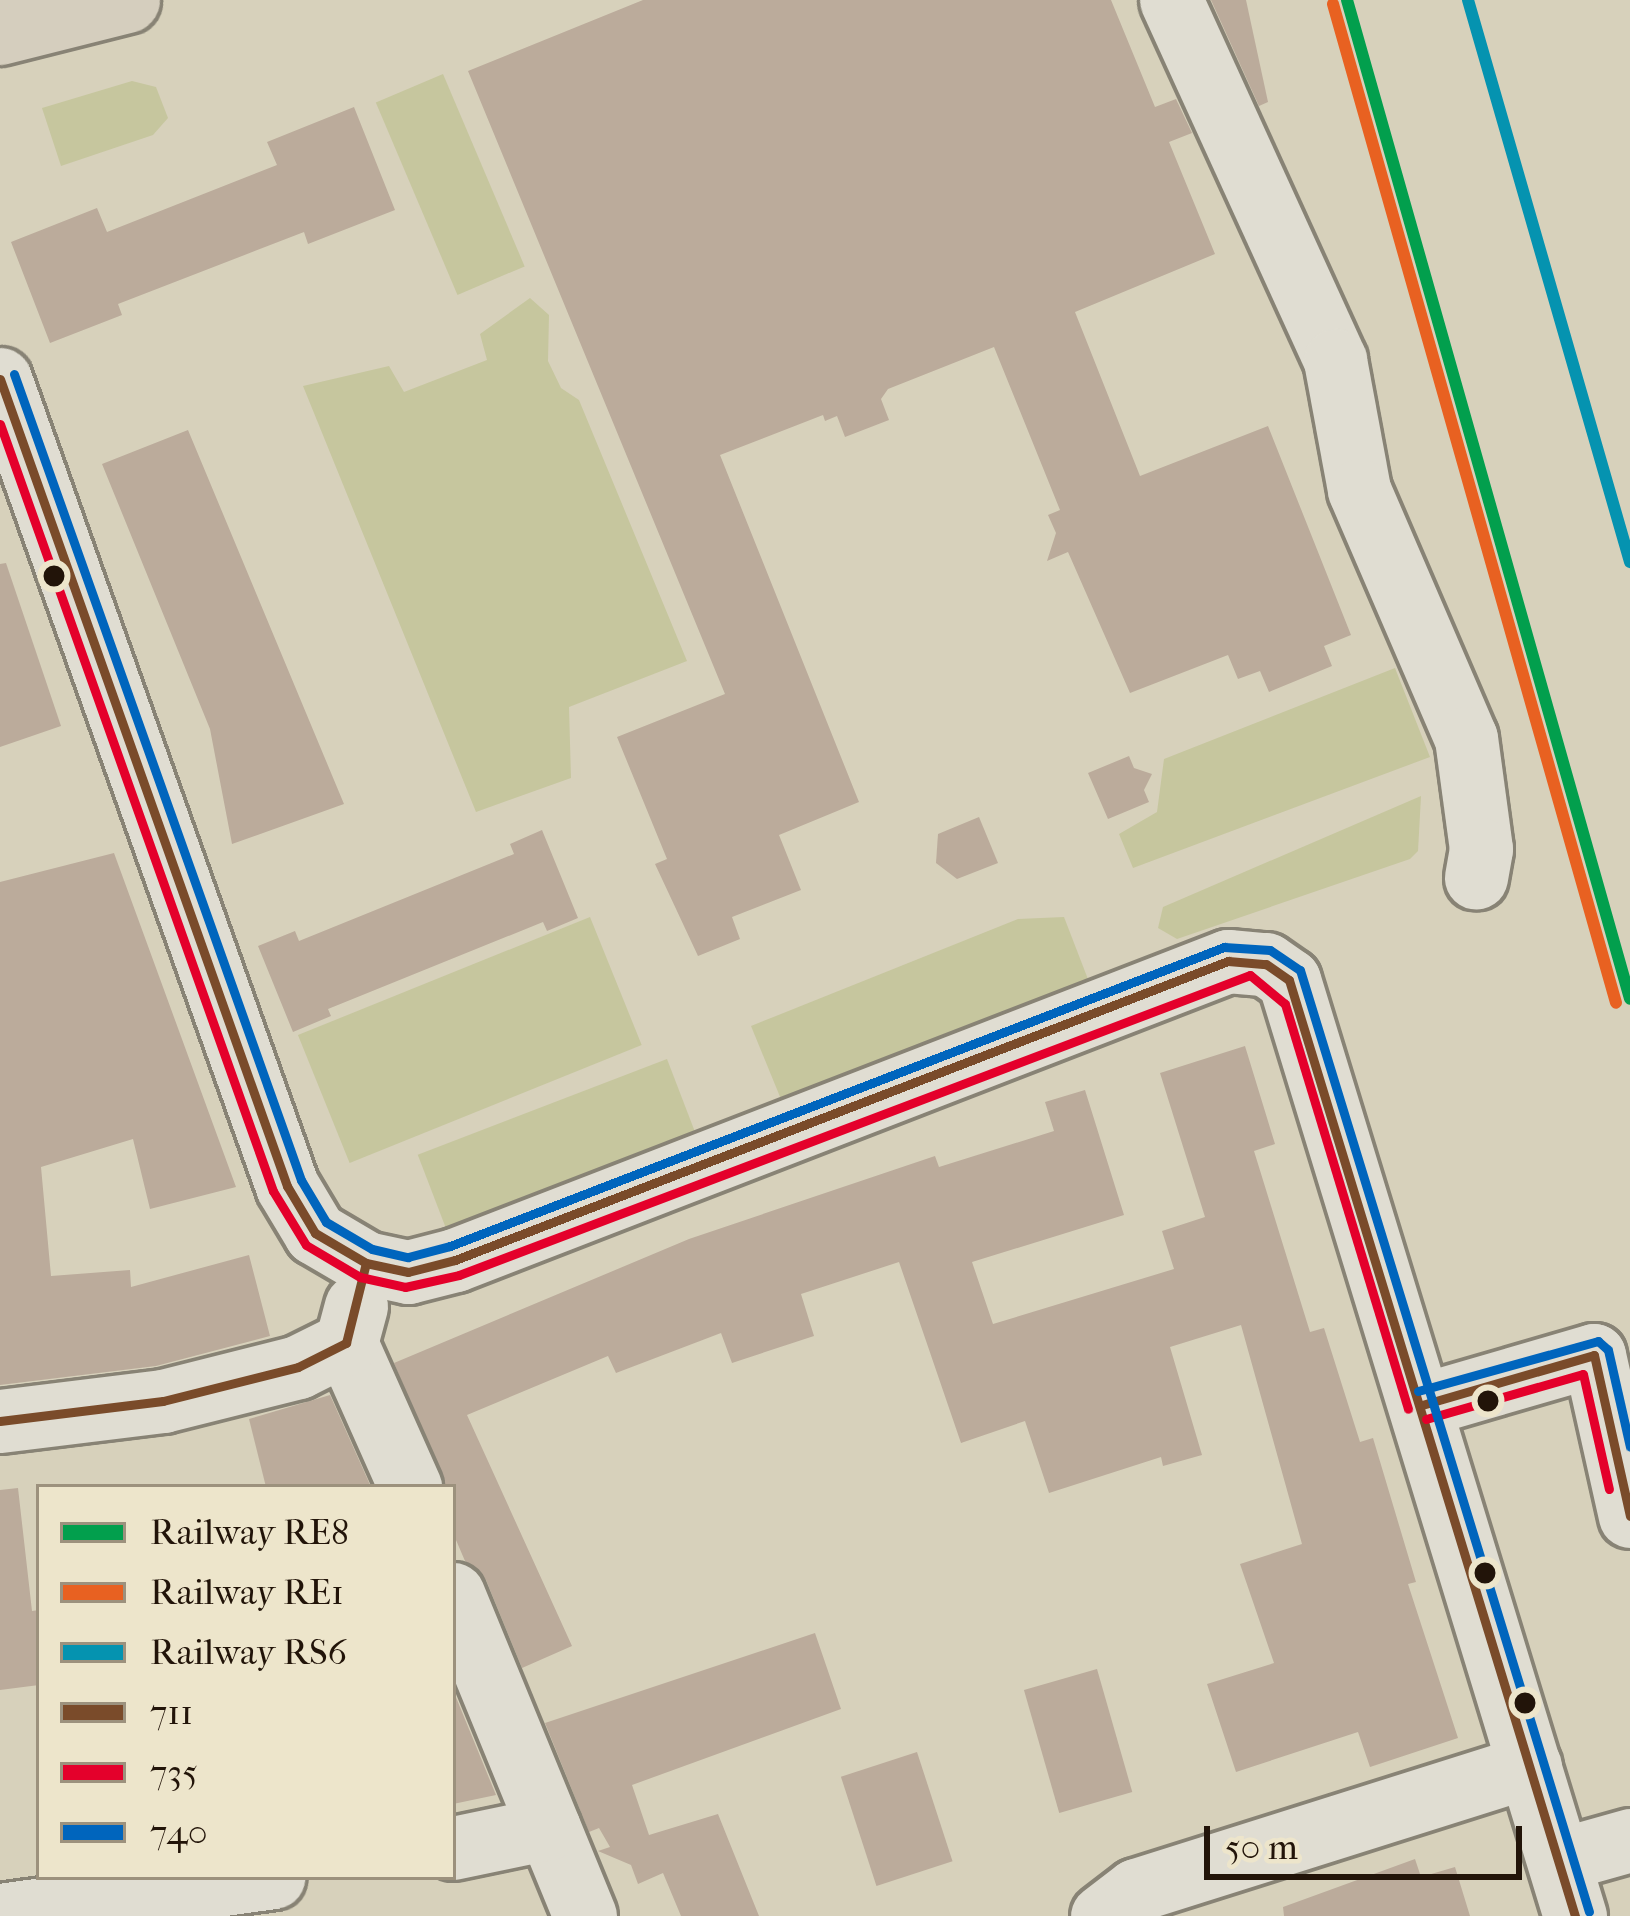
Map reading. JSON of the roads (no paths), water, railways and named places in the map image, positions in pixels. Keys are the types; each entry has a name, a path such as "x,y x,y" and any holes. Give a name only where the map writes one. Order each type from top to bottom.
{"main road":[{"path":"0,32 128,0"}],"street":[{"path":"1171,0 1335,360 1359,490 1466,738 1481,848 1476,878"},
{"path":"0,379 287,1186 315,1233 366,1263 408,1272 454,1260 1228,961 1267,964 1299,997 1567,1888 1630,1840"},
{"path":"366,1263 346,1343 409,1484"},
{"path":"0,1421 163,1402 298,1367 346,1343"},
{"path":"1422,1405 1594,1355 1630,1516"},
{"path":"456,1601 585,1916"},
{"path":"1102,1916 1136,1890 1530,1766"},
{"path":"456,1848 549,1828"},
{"path":"0,1915 251,1880"}],"rail line":[{"name":"RE8","path":"1347,0 1630,999"},
{"name":"RS6","path":"1468,0 1630,562"},
{"name":"RE1","path":"1333,4 1616,1003"}]}
